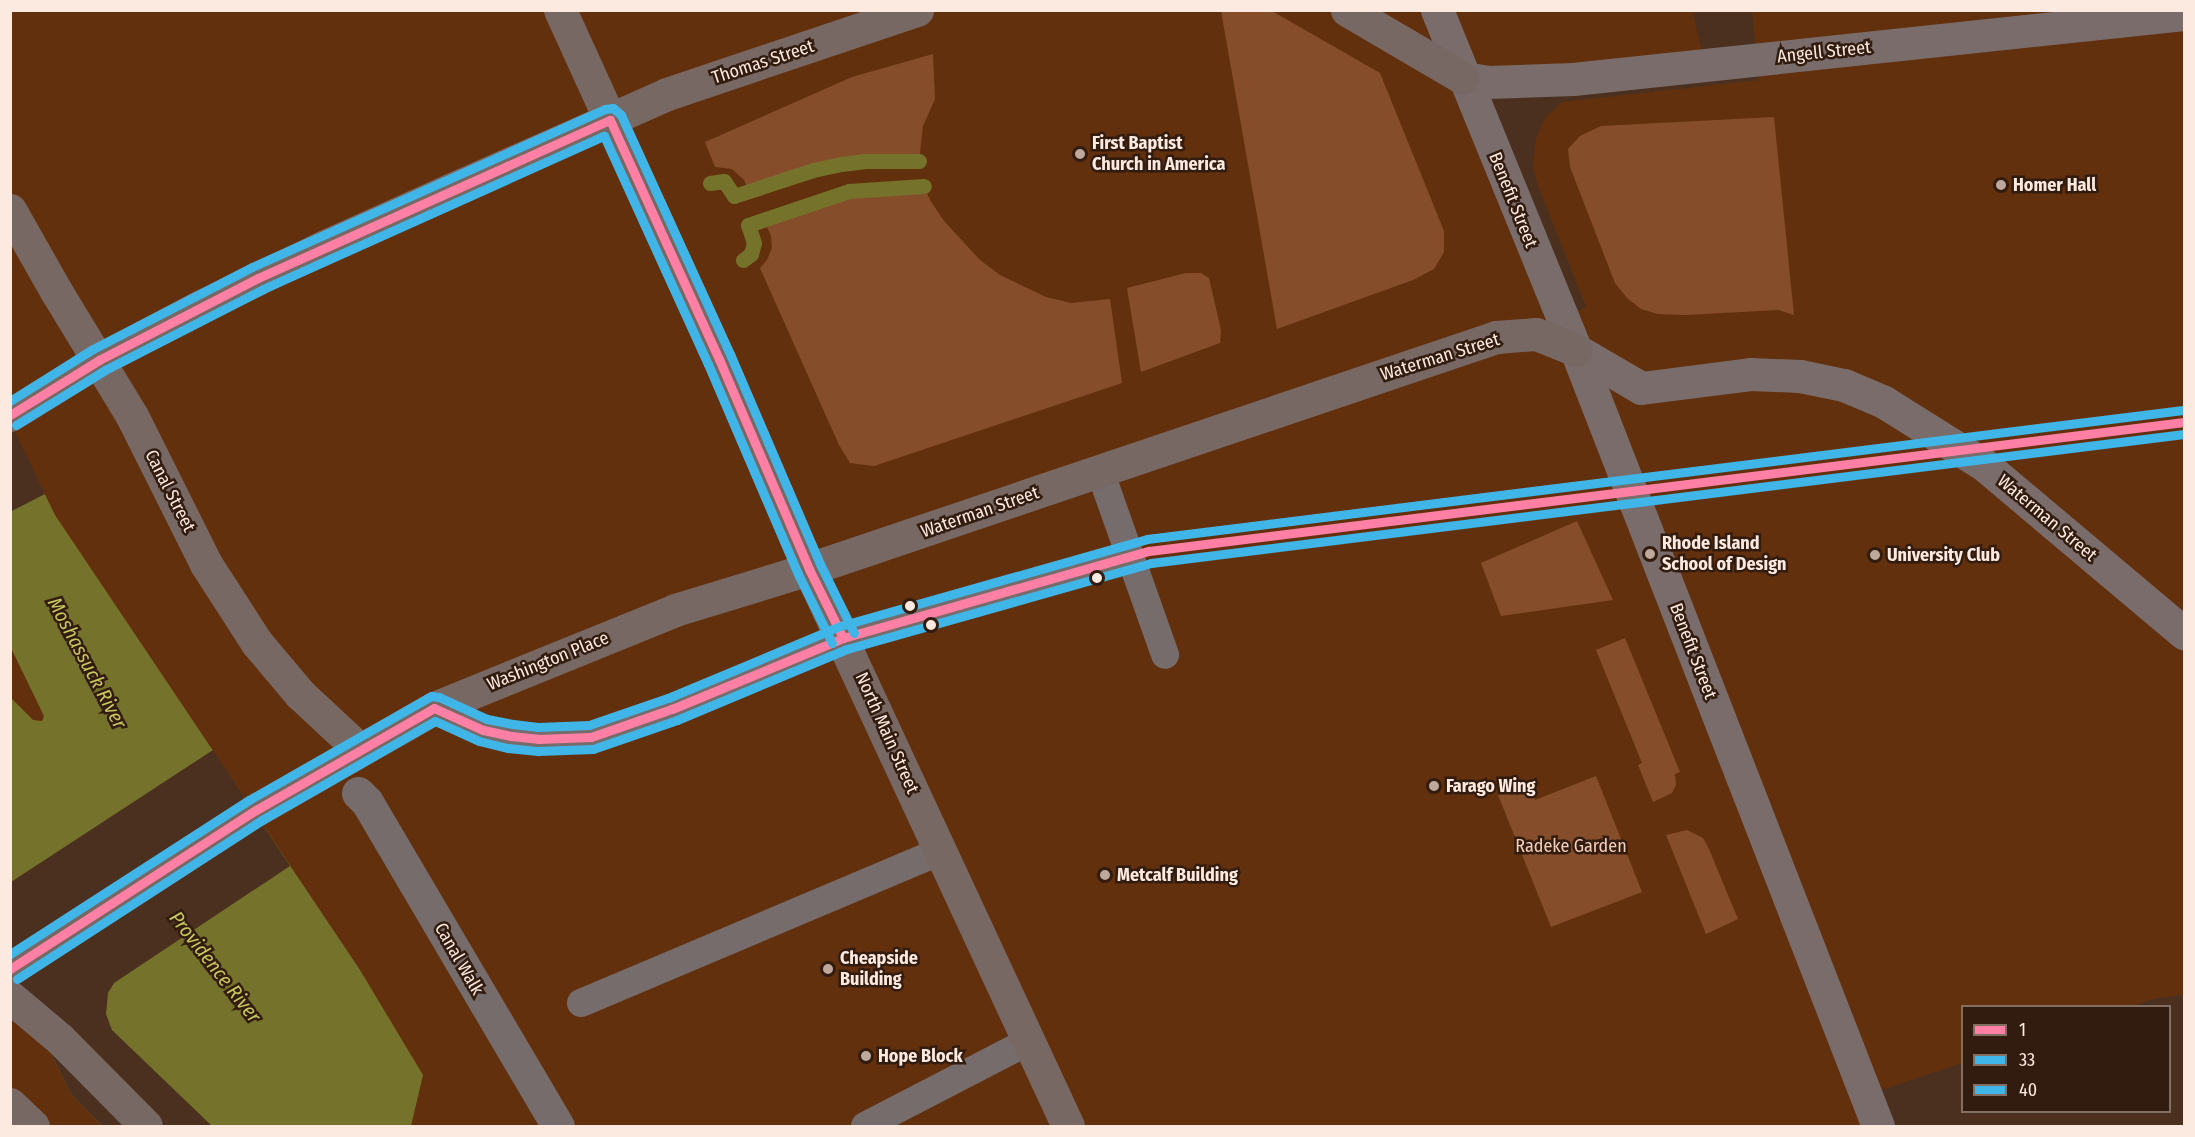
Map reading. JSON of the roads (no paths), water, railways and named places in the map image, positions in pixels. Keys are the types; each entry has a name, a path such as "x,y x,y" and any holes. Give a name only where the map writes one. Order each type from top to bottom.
{"main road":[{"name":"North Main Street","path":"560,10 719,359 809,569 1068,1126"},
{"name":"Thomas Street","path":"14,412 99,360 323,247 667,94 917,10"},
{"path":"1347,10 1463,78"},
{"name":"Benefit Street","path":"1437,10 1576,350 1878,1126"},
{"name":"Angell Street","path":"1463,78 1488,82 1573,79 2064,18 2184,14"},
{"name":"Canal Street","path":"10,210 132,416 206,564 257,643 300,693 360,750"},
{"name":"Waterman Street","path":"809,569 1496,337 1536,334 1576,350 1641,388 1750,374 1800,376 1844,385 1884,402 1983,464 2184,633"},
{"name":"Washington Place","path":"19,963 256,810 434,708 675,610 809,569"},
{"path":"10,997 60,1039 146,1126"},
{"path":"10,1104 33,1126"}],"street":[{"name":"Canal Walk","path":"358,793 367,802 558,1126"}],"lane":[{"path":"1100,471 1165,654"},
{"path":"434,708 483,730 511,736 538,739 591,737 672,709 843,638 1111,560"},
{"path":"581,1003 940,851"},
{"path":"865,1126 1029,1041"}],"water":[{"path":"10,423 55,515 360,970 423,1075 411,1126 102,1126 71,1094 11,974 11,698 33,720 42,721 44,716 11,648"}],"waterway":[{"path":"710,183 724,181 734,196 813,170 841,164 864,161 919,161"},
{"path":"743,260 751,254 754,243 748,225 849,191 924,186"}],"place":[{"name":"First Baptist Church in America","path":"1080,154"},
{"name":"Homer Hall","path":"2001,185"},
{"name":"Rhode Island School of Design","path":"1650,554"},
{"name":"University Club","path":"1875,555"},
{"name":"Farago Wing","path":"1434,786"},
{"name":"Metcalf Building","path":"1105,875"},
{"name":"Cheapside Building","path":"828,969"},
{"name":"Hope Block","path":"866,1056"}],"water label":[{"name":"Moshassuck River","path":"87,663"},
{"name":"Providence River","path":"215,967"}],"park label":[{"name":"Radeke Garden","path":"1571,846"}]}
